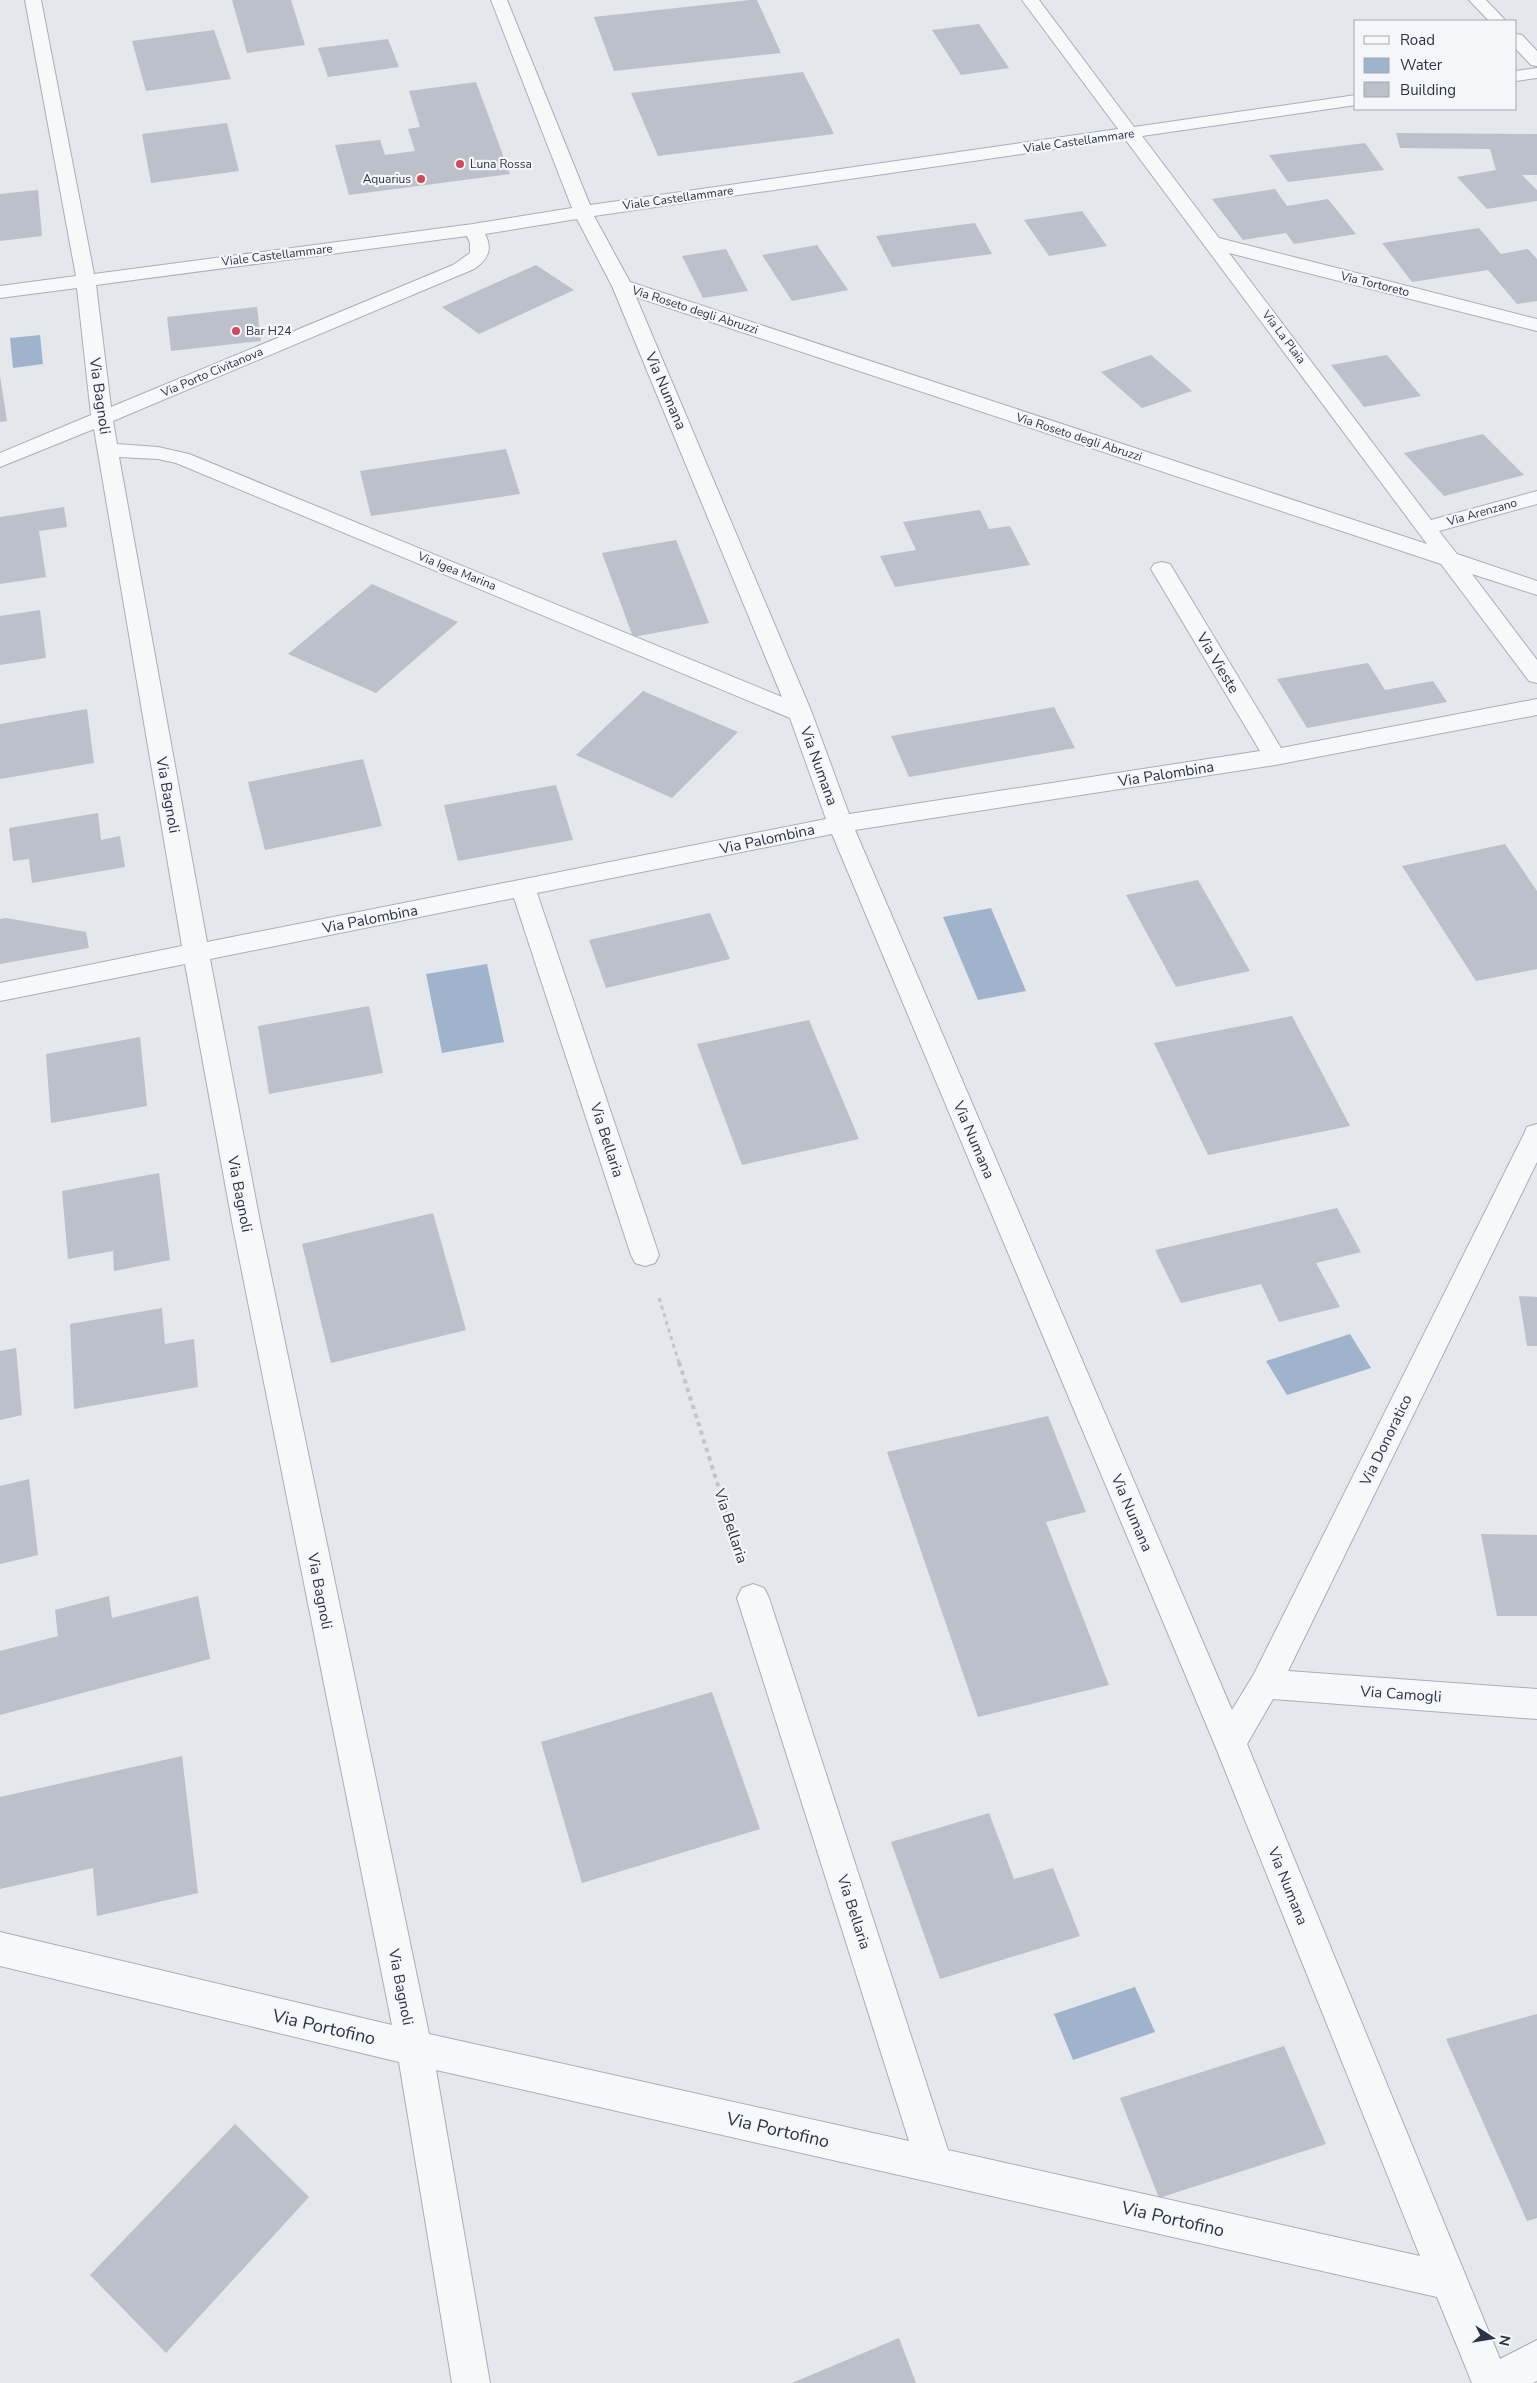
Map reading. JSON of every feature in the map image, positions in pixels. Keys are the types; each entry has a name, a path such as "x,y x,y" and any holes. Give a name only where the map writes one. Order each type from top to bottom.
{"street":[{"name":"Via Bagnoli","path":"33,0 86,280 102,418 246,1227 414,2048 471,2383"},
{"name":"Via Numana","path":"499,0 583,212 622,286 800,713 840,824 1230,1743 1449,2281"},
{"name":"Via La Plaia","path":"1030,0 1214,242 1537,676"},
{"path":"1477,0 1497,20"},
{"path":"1517,40 1537,61"},
{"path":"1517,76 1537,72"},
{"name":"Viale Castellammare","path":"0,292 473,230 583,212 1354,100"},
{"name":"Via Porto Civitanova","path":"0,461 466,266 479,256 481,248 473,230"},
{"name":"Via Tortoreto","path":"1214,242 1537,325"},
{"name":"Via Roseto degli Abruzzi","path":"622,286 1537,588"},
{"name":"Via Igea Marina","path":"109,450 158,453 182,458 800,713"},
{"name":"Via Arenzano","path":"1426,528 1537,497"},
{"name":"Via Vieste","path":"1162,570 1275,757"},
{"name":"Via Palombina","path":"0,992 840,824 1275,757 1537,707"},
{"name":"Via Bellaria","path":"523,888 645,1255"},
{"name":"Via Donoratico","path":"1230,1743 1265,1684 1537,1134"},
{"name":"Via Bellaria","path":"753,1598 935,2165"},
{"name":"Via Camogli","path":"1265,1684 1537,1704"},
{"name":"Via Portofino","path":"0,1949 414,2048 1449,2281"},
{"path":"1449,2281 1491,2383"},
{"path":"1497,2383 1537,2359"}],"path":[{"name":"Via Bellaria","path":"645,1255 753,1598"}],"water":[{"path":"40,335 43,364 13,368 10,338"},
{"path":"991,908 1026,991 978,1000 943,917"},
{"path":"487,964 504,1042 442,1053 426,974"},
{"path":"1350,1334 1371,1368 1287,1395 1266,1361"},
{"path":"1135,1987 1155,2032 1073,2060 1054,2014"}],"building":[{"path":"232,0 291,0 305,45 247,53"},
{"path":"757,0 781,53 614,71 594,17"},
{"path":"979,24 1009,68 961,75 932,30"},
{"path":"214,30 231,79 146,91 132,41"},
{"path":"388,39 399,67 328,77 318,48"},
{"path":"803,72 834,134 658,156 631,93"},
{"path":"476,82 510,174 349,195 335,145 380,140 385,155 415,151 408,129 420,127 409,91"},
{"path":"227,123 239,171 151,183 142,134"},
{"path":"1396,133 1537,134 1537,175 1522,175 1537,190 1537,201 1487,209 1457,177 1496,170 1490,149 1400,148"},
{"path":"1365,143 1384,170 1288,182 1269,155"},
{"path":"1275,189 1287,206 1328,199 1356,234 1294,244 1286,233 1243,240 1212,199"},
{"path":"38,190 42,236 0,241 0,194"},
{"path":"1082,211 1107,246 1049,256 1024,220"},
{"path":"975,223 992,254 892,267 876,236"},
{"path":"1479,228 1501,254 1528,249 1537,259 1537,301 1517,304 1488,270 1412,282 1382,243"},
{"path":"817,245 848,290 792,301 762,255"},
{"path":"726,249 748,291 703,298 682,256"},
{"path":"536,265 574,290 479,334 442,307"},
{"path":"257,307 261,341 171,351 167,317"},
{"path":"1151,355 1192,391 1142,408 1101,372"},
{"path":"1387,355 1421,396 1364,407 1331,365"},
{"path":"0,376 7,421 0,422"},
{"path":"1483,434 1524,475 1444,496 1404,453"},
{"path":"506,449 520,494 371,516 360,471"},
{"path":"64,507 67,527 39,531 46,577 0,584 0,517"},
{"path":"980,510 989,529 1010,526 1030,565 895,587 880,556 916,550 903,522"},
{"path":"676,540 709,623 633,637 602,553"},
{"path":"372,584 458,622 376,693 288,654"},
{"path":"40,610 46,658 0,665 0,616"},
{"path":"1368,663 1385,690 1433,681 1447,702 1307,728 1277,679"},
{"path":"643,691 738,732 672,798 576,755"},
{"path":"1054,707 1075,748 909,777 891,736"},
{"path":"87,709 94,763 0,779 0,724"},
{"path":"363,759 382,826 265,850 248,782"},
{"path":"556,785 573,840 458,861 444,805"},
{"path":"98,813 101,840 120,836 125,867 32,883 29,859 13,861 9,828"},
{"path":"1505,844 1537,891 1537,969 1476,981 1402,866"},
{"path":"1198,880 1250,971 1176,987 1126,895"},
{"path":"710,913 730,959 606,988 589,940"},
{"path":"6,918 86,932 89,948 0,964 0,919"},
{"path":"369,1006 383,1073 269,1094 258,1026"},
{"path":"1292,1016 1350,1126 1208,1155 1154,1043"},
{"path":"809,1020 859,1139 742,1165 697,1044"},
{"path":"140,1037 147,1106 51,1123 46,1054"},
{"path":"159,1173 170,1260 114,1271 113,1251 68,1259 62,1191"},
{"path":"1337,1208 1361,1252 1316,1263 1340,1307 1279,1322 1261,1284 1181,1303 1155,1250"},
{"path":"433,1213 466,1330 331,1363 302,1244"},
{"path":"1519,1296 1537,1297 1537,1346 1527,1346"},
{"path":"162,1308 165,1344 194,1339 198,1387 74,1409 70,1324"},
{"path":"16,1348 22,1415 0,1420 0,1351"},
{"path":"1048,1416 1086,1512 1046,1522 1109,1685 978,1717 887,1452"},
{"path":"29,1479 38,1555 0,1564 0,1486"},
{"path":"1481,1534 1537,1535 1537,1616 1497,1616"},
{"path":"109,1596 112,1618 198,1596 210,1659 0,1715 0,1651 58,1636 55,1610"},
{"path":"712,1692 760,1829 582,1883 541,1742"},
{"path":"182,1756 198,1893 97,1916 93,1868 0,1889 0,1797"},
{"path":"989,1813 1014,1879 1053,1868 1080,1936 940,1979 891,1842"},
{"path":"1537,2014 1537,2218 1527,2221 1446,2039"},
{"path":"1284,2046 1326,2144 1159,2198 1120,2098"},
{"path":"235,2124 309,2197 166,2353 90,2275"},
{"path":"899,2338 916,2383 792,2383"}],"place":[{"name":"Luna Rossa","path":"460,164"},
{"name":"Aquarius","path":"421,179"},
{"name":"Bar H24","path":"236,331"}]}
